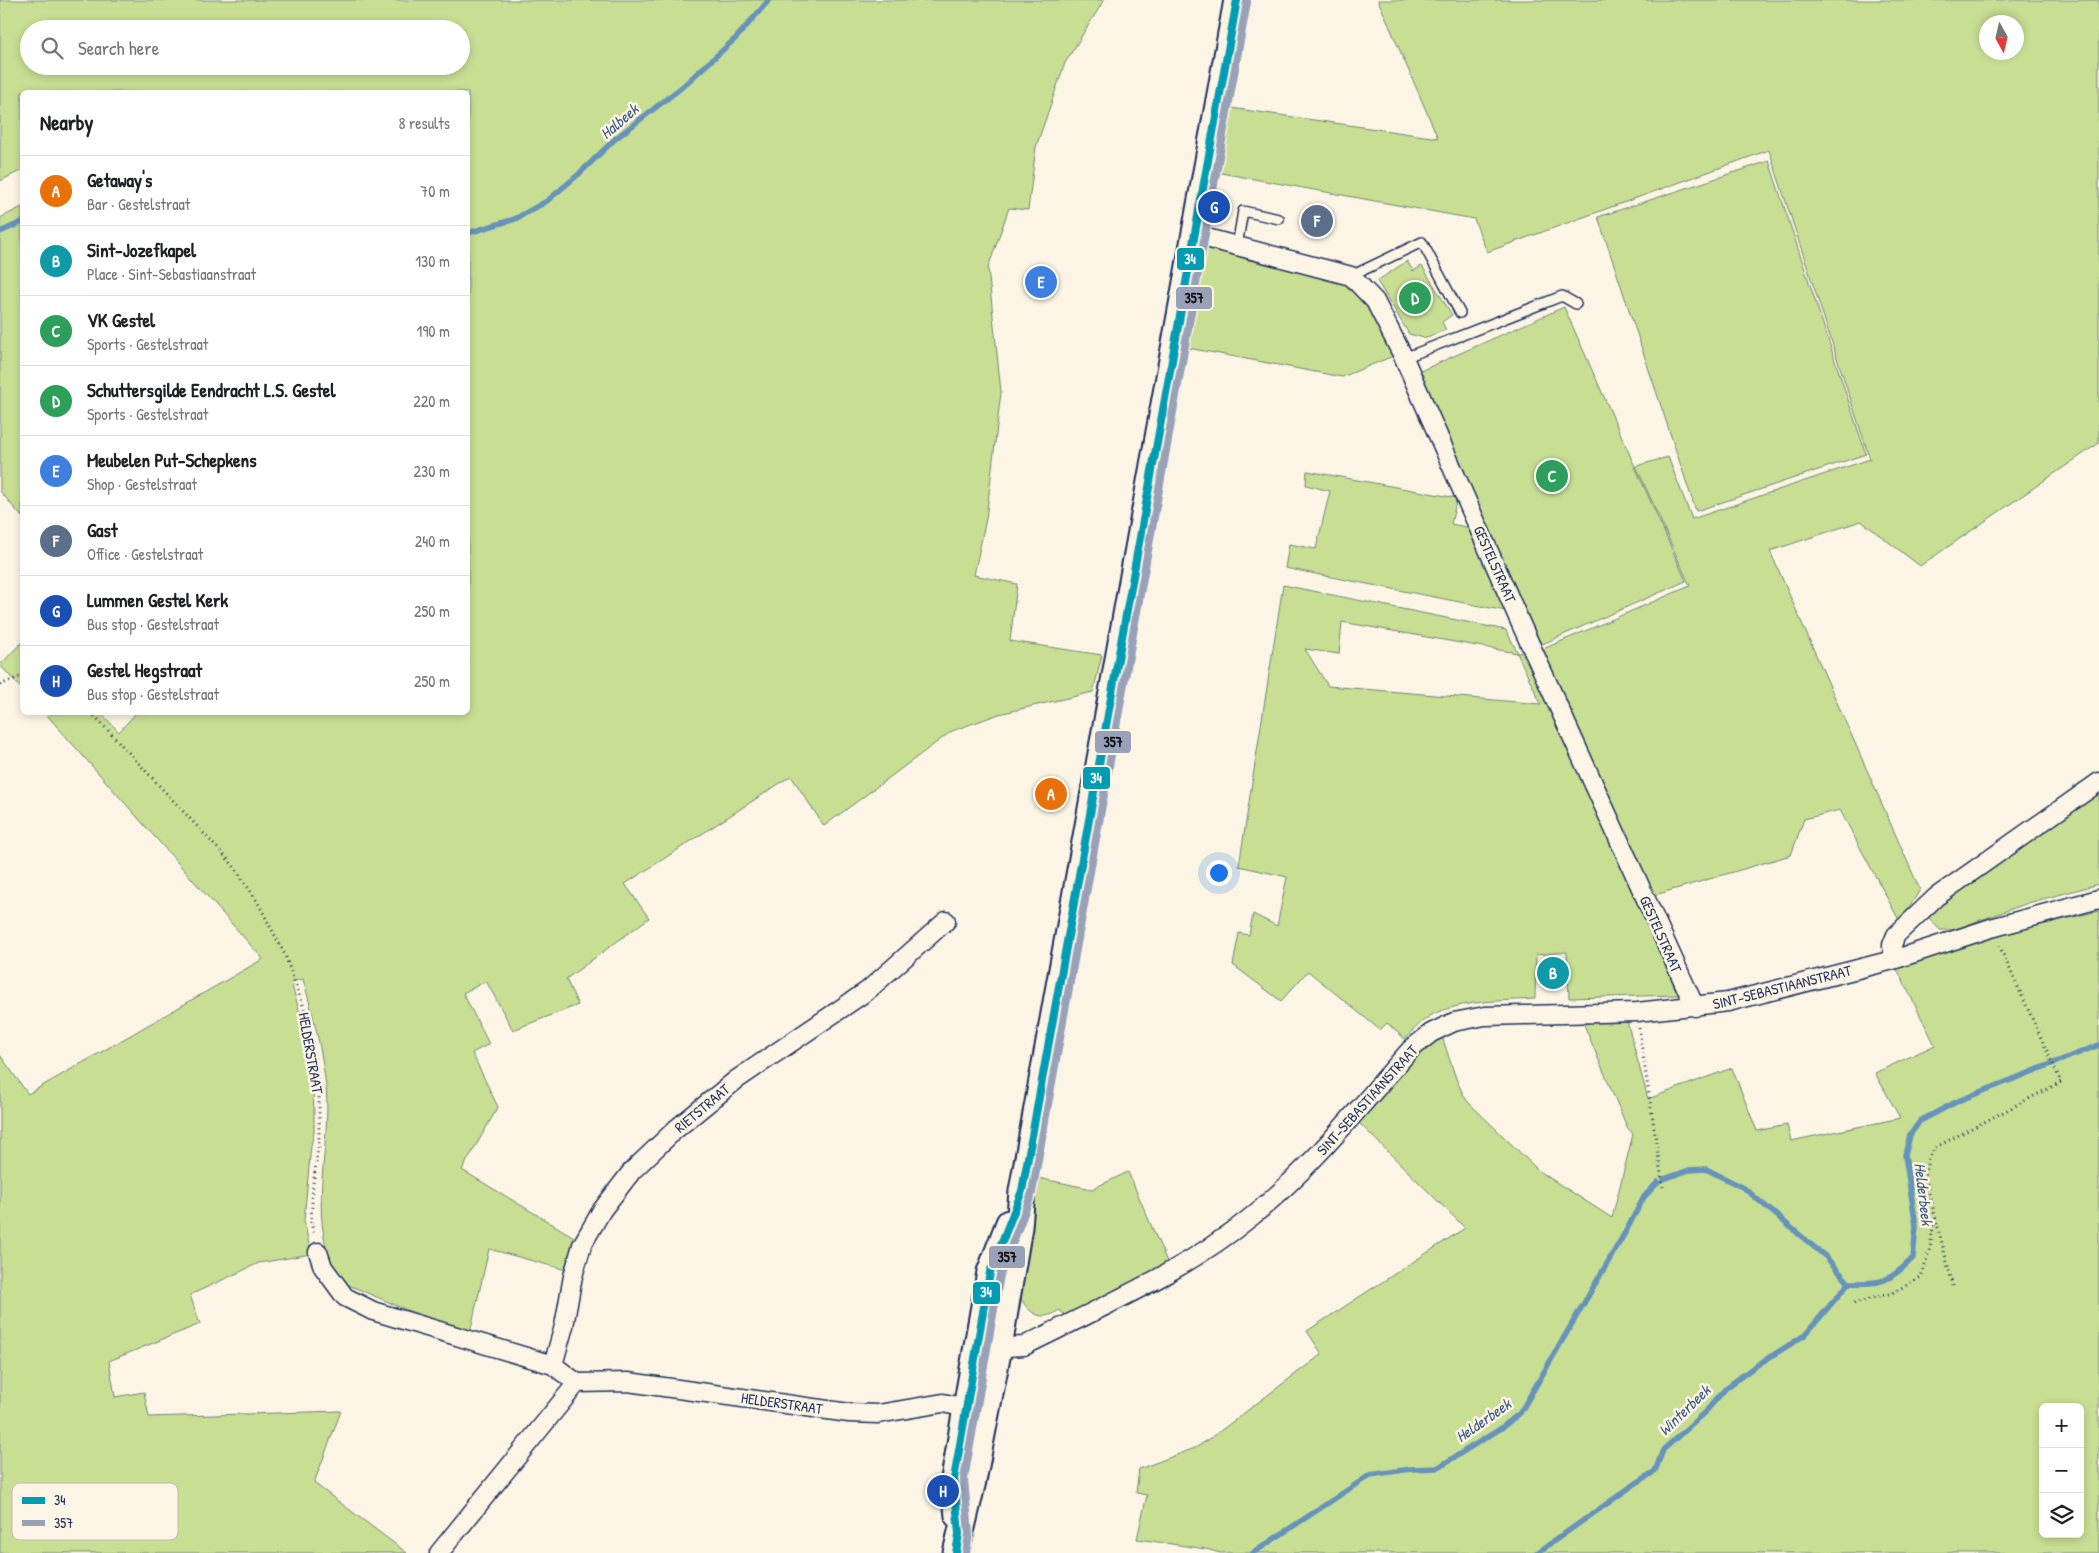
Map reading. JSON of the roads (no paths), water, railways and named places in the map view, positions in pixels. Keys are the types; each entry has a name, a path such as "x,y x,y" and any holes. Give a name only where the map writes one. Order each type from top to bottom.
{"main road":[{"path":"958,1543 973,1481 976,1410 988,1346 1019,1227 1022,1191 1237,0"}],"street":[{"name":"GESTELSTRAAT","path":"1195,235 1350,276 1376,301 1404,358 1520,622 1695,1007"},
{"path":"1893,960 1892,945 1896,936 1936,897 2099,782"},
{"name":"SINT-SEBASTIAANSTRAAT","path":"988,1346 1024,1346 1200,1255 1237,1228 1298,1175 1411,1049 1430,1032 1454,1022 1485,1016 1637,1012 1728,1002 1893,960 1991,928 2099,899"},
{"name":"RIETSTRAAT","path":"553,1365 564,1326 573,1276 582,1245 602,1210 632,1171 676,1129 736,1080 867,992 946,921"},
{"path":"318,1252 323,1267 345,1297 373,1311 553,1365 577,1383 439,1553"},
{"name":"HELDERSTRAAT","path":"577,1383 628,1382 849,1413 878,1414 943,1403 976,1410"}],"lane":[{"path":"1237,246 1243,212 1279,219"},
{"path":"1350,276 1422,242 1460,313"},
{"path":"1404,358 1562,296 1576,304"}],"waterway":[{"name":"Halbeek","path":"470,232 515,219 547,201 579,174 615,139 682,87 736,38 769,0"},
{"name":"Halbeek","path":"0,232 20,223"},
{"name":"Helderbeek","path":"1664,1179 1689,1170 1706,1169 1744,1188 1826,1257 1849,1283 1870,1283 1885,1280 1913,1258 1916,1226 1905,1155 1910,1135 1920,1121 1958,1101 2099,1045"},
{"name":"Helderbeek","path":"1253,1553 1370,1475 1411,1469 1437,1468 1500,1429 1520,1413 1644,1197 1658,1182"},
{"name":"Winterbeek","path":"1537,1553 1655,1471 1663,1450 1707,1410 1726,1388 1754,1367 1805,1335 1849,1283"}],"place":[{"name":"Lummen Gestel Kerk","path":"1214,207"},
{"name":"Gast","path":"1317,221"},
{"name":"Meubelen Put-Schepkens","path":"1041,282"},
{"name":"Schuttersgilde Eendracht L.S. Gestel","path":"1415,298"},
{"name":"VK Gestel","path":"1552,476"},
{"name":"Getaway's","path":"1051,794"},
{"name":"Sint-Jozefkapel","path":"1553,973"},
{"name":"Gestel Hegstraat","path":"943,1491"}]}
